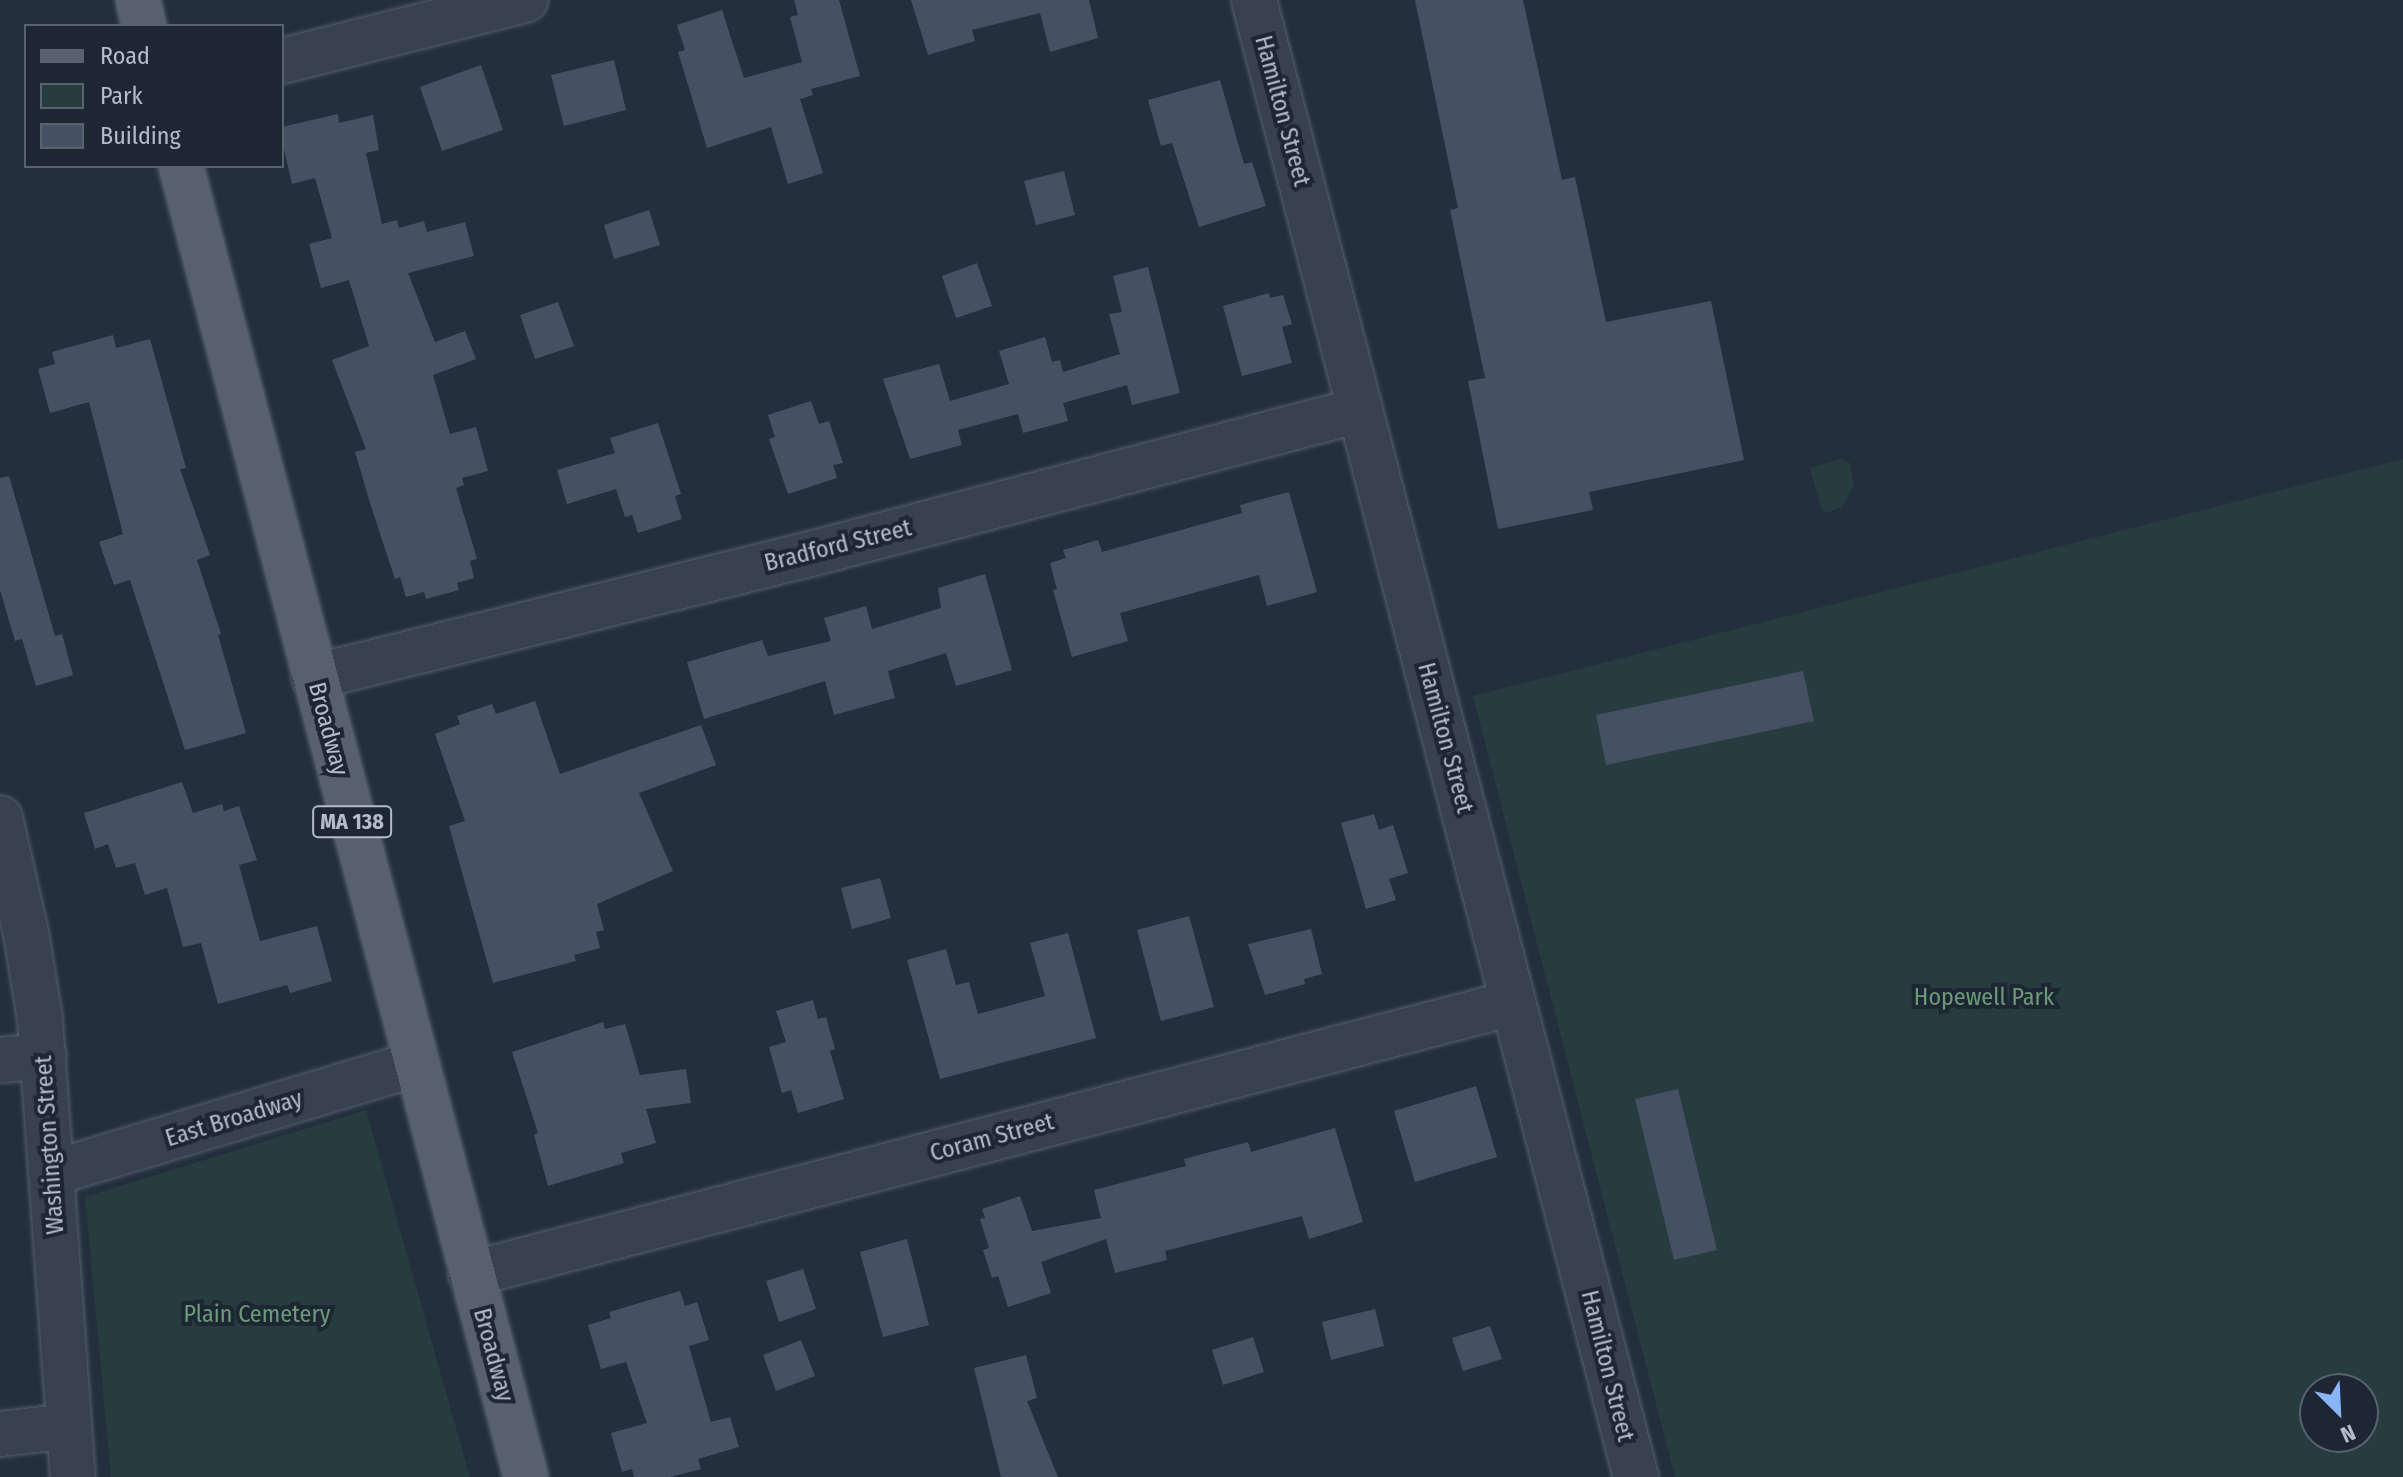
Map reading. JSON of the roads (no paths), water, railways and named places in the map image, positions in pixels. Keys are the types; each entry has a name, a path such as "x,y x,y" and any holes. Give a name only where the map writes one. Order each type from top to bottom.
{"main road":[{"path":"138,0 144,24"},
{"name":"Broadway","path":"182,168 526,1477"}],"street":[{"path":"284,60 525,0"},
{"name":"Hamilton Street","path":"1254,0 1636,1477"},
{"name":"Bradford Street","path":"314,677 818,552 1360,410"},
{"name":"Washington Street","path":"0,818 26,933 44,1056 73,1477"},
{"name":"Coram Street","path":"471,1274 1513,1003"},
{"path":"0,1060 44,1056"},
{"name":"East Broadway","path":"52,1173 415,1064"},
{"path":"0,1434 69,1426"}],"park label":[{"name":"Hopewell Park","path":"1984,998"},
{"name":"Plain Cemetery","path":"257,1315"}]}
